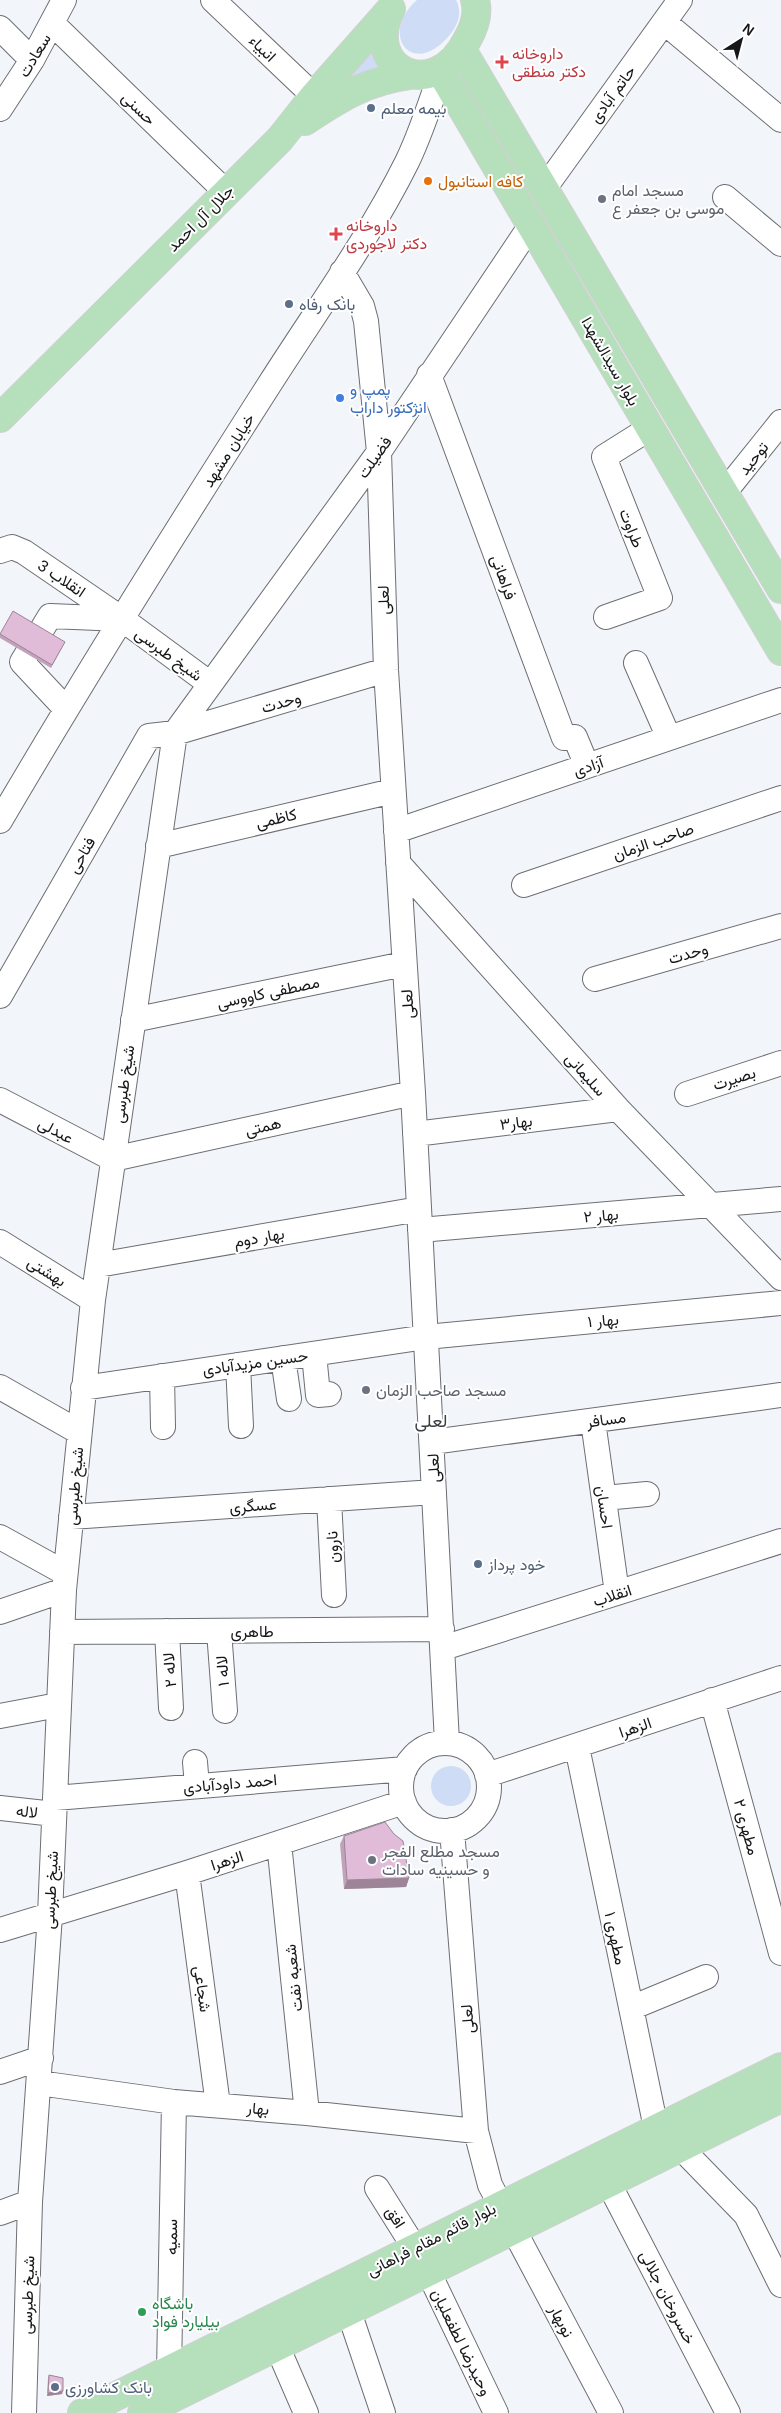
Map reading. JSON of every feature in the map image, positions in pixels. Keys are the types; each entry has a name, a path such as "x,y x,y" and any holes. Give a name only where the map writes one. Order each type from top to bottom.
{"main road":[{"path":"468,40 477,12 475,0"},
{"path":"280,139 337,99 364,85 387,78 430,75 441,72 468,40 494,0"},
{"name":"جلال آل احمد","path":"0,417 280,139 314,96 393,5"},
{"path":"393,5 384,33 384,46 397,67 410,75"},
{"name":"بلوار سیدالشهدا","path":"468,40 506,123 781,589"},
{"name":"بلوار سیدالشهدا","path":"441,72 781,651"},
{"path":"480,138 506,123"},
{"name":"بلوار قائم مقام فراهانی","path":"82,2413 169,2372 500,2204 781,2067"},
{"name":"بلوار قائم مقام فراهانی","path":"142,2413 781,2098"}],"street":[{"name":"سعادت","path":"0,109 32,60 53,24 64,0"},
{"name":"انبیاء","path":"212,0 314,96"},
{"name":"حاتم آبادی","path":"544,189 680,0"},
{"path":"664,22 781,120"},
{"name":"حسنی","path":"53,24 226,192"},
{"path":"0,28 32,60"},
{"name":"خیابان مشهد","path":"0,821 66,709 342,272 407,162 425,121 441,72"},
{"path":"725,197 781,244"},
{"name":"فضیلت","path":"209,683 379,452 531,226"},
{"name":"لعلی","path":"342,272 362,306 366,321 379,452 386,670 413,1093 447,1742"},
{"name":"فراهانی","path":"429,375 564,738 575,737 587,766"},
{"name":"توحید","path":"724,493 781,422"},
{"name":"طراوت","path":"606,617 660,598 604,457 650,428"},
{"name":"انقلاب 3","path":"0,550 12,546 24,552 122,619"},
{"path":"66,709 22,662 50,616 122,619"},
{"name":"شیخ طبرسی","path":"24,2413 30,2202 50,1915 62,1632 83,1388 93,1300 175,733 209,683 122,619"},
{"path":"636,663 669,738"},
{"name":"وحدت","path":"175,733 386,670"},
{"name":"آزادی","path":"396,831 781,700"},
{"name":"فتاحی","path":"0,996 149,736 175,733"},
{"name":"کاظمی","path":"158,846 393,790"},
{"name":"صاحب الزمان","path":"524,884 781,798"},
{"name":"سلیمانی","path":"398,863 618,1110 709,1206 781,1278"},
{"name":"وحدت","path":"595,979 781,926"},
{"name":"مصطفی کاووسی","path":"133,1020 404,964"},
{"name":"بصیرت","path":"687,1094 781,1063"},
{"name":"همتی","path":"113,1159 413,1093"},
{"name":"عبدلی","path":"0,1100 113,1159"},
{"name":"بهار۳","path":"415,1134 618,1110"},
{"name":"بهار ۲","path":"420,1219 709,1206 781,1199"},
{"name":"بهار دوم","path":"98,1265 420,1219"},
{"name":"بهشتی","path":"0,1242 93,1300"},
{"name":"بهار ۱","path":"426,1337 781,1304"},
{"name":"حسین مزیدآبادی","path":"83,1388 426,1337"},
{"path":"314,1354 318,1395 329,1394"},
{"path":"283,1358 289,1399"},
{"path":"238,1365 241,1426"},
{"path":"162,1376 163,1426"},
{"path":"0,1387 79,1432"},
{"name":"مسافر","path":"432,1442 781,1395"},
{"name":"احسان","path":"593,1421 617,1593"},
{"name":"عسگری","path":"71,1517 434,1492"},
{"path":"604,1498 648,1494"},
{"name":"نارون","path":"329,1499 334,1595"},
{"path":"0,1537 65,1582"},
{"name":"انقلاب","path":"442,1639 617,1593 781,1541"},
{"path":"0,1612 65,1582"},
{"name":"لاله ۲","path":"166,1631 171,1708"},
{"name":"طاهری","path":"62,1632 219,1631 442,1639"},
{"name":"لاله ۱","path":"219,1631 225,1710"},
{"name":"الزهرا","path":"488,1775 781,1678"},
{"name":"مطهری ۲","path":"712,1700 781,1953"},
{"path":"0,1716 58,1705"},
{"path":"447,1742 468,1749 483,1764 488,1775 488,1799 474,1820 452,1830 435,1830 427,1827 413,1816 404,1802 401,1785 405,1769 415,1754 438,1743 447,1742"},
{"name":"مطهری ۱","path":"576,1747 656,2128"},
{"path":"195,1762 197,1786"},
{"name":"احمد داودآبادی","path":"55,1806 197,1786 405,1769"},
{"name":"الزهرا","path":"0,1930 187,1873 404,1802"},
{"name":"لاله","path":"0,1808 55,1806"},
{"name":"لعلی","path":"452,1830 476,2131 486,2175 500,2204"},
{"name":"شعبه نفت","path":"279,1843 307,2113"},
{"name":"شجاعی","path":"187,1873 218,2105"},
{"path":"631,2008 706,1977"},
{"path":"0,2072 41,2058"},
{"name":"بهار","path":"39,2083 174,2102 307,2113 476,2131"},
{"name":"سمیه","path":"169,2372 174,2102"},
{"path":"680,2147 781,2253"},
{"name":"خسروخان جلالی","path":"608,2182 728,2413"},
{"name":"افق","path":"377,2188 414,2247"},
{"path":"0,2213 30,2202"},
{"name":"نوبهار","path":"500,2204 610,2413"},
{"path":"746,2215 781,2285"},
{"name":"وحیدرضا لطفعلیان","path":"428,2271 496,2413"},
{"path":"349,2312 383,2413"},
{"path":"277,2346 306,2413"}],"shaded area":[{"path":"417,0 456,0 459,8 458,20 452,32 438,46 425,53 414,53 405,48 400,39 400,27 405,13"},
{"path":"369,47 379,70 356,75 327,96"},
{"path":"455,1766 462,1769 468,1775 471,1786 470,1794 462,1803 455,1806 447,1806 440,1803 432,1794 431,1782 434,1775 443,1767"}],"building":[{"path":"13,611 65,642 52,665 0,634"},
{"name":"مسجد مطلع الفجر و حسینیه سادات","path":"385,1822 394,1834 403,1841 409,1878 347,1880 344,1836"},
{"name":"بانک کشاورزی","path":"49,2375 63,2378 63,2391 48,2393"}],"place":[{"name":"داروخانه دکتر منطقی","path":"502,62"},
{"name":"بیمه معلم","path":"371,108"},
{"name":"کافه استانبول","path":"428,181"},
{"name":"مسجد امام موسی بن جعفر ع","path":"602,199"},
{"name":"داروخانه دکتر لاجوردی","path":"336,234"},
{"name":"بانک رفاه","path":"289,304"},
{"name":"پمپ و انژکتور داراب","path":"340,398"},
{"name":"مسجد صاحب الزمان","path":"366,1390"},
{"name":"خود پرداز","path":"478,1564"},
{"name":"مسجد مطلع الفجر و حسینیه سادات","path":"372,1860"},
{"name":"باشگاه بیلیارد فواد","path":"142,2312"},
{"name":"بانک کشاورزی","path":"55,2387"}],"district":[{"name":"لعلی","path":"431,1421"}]}
